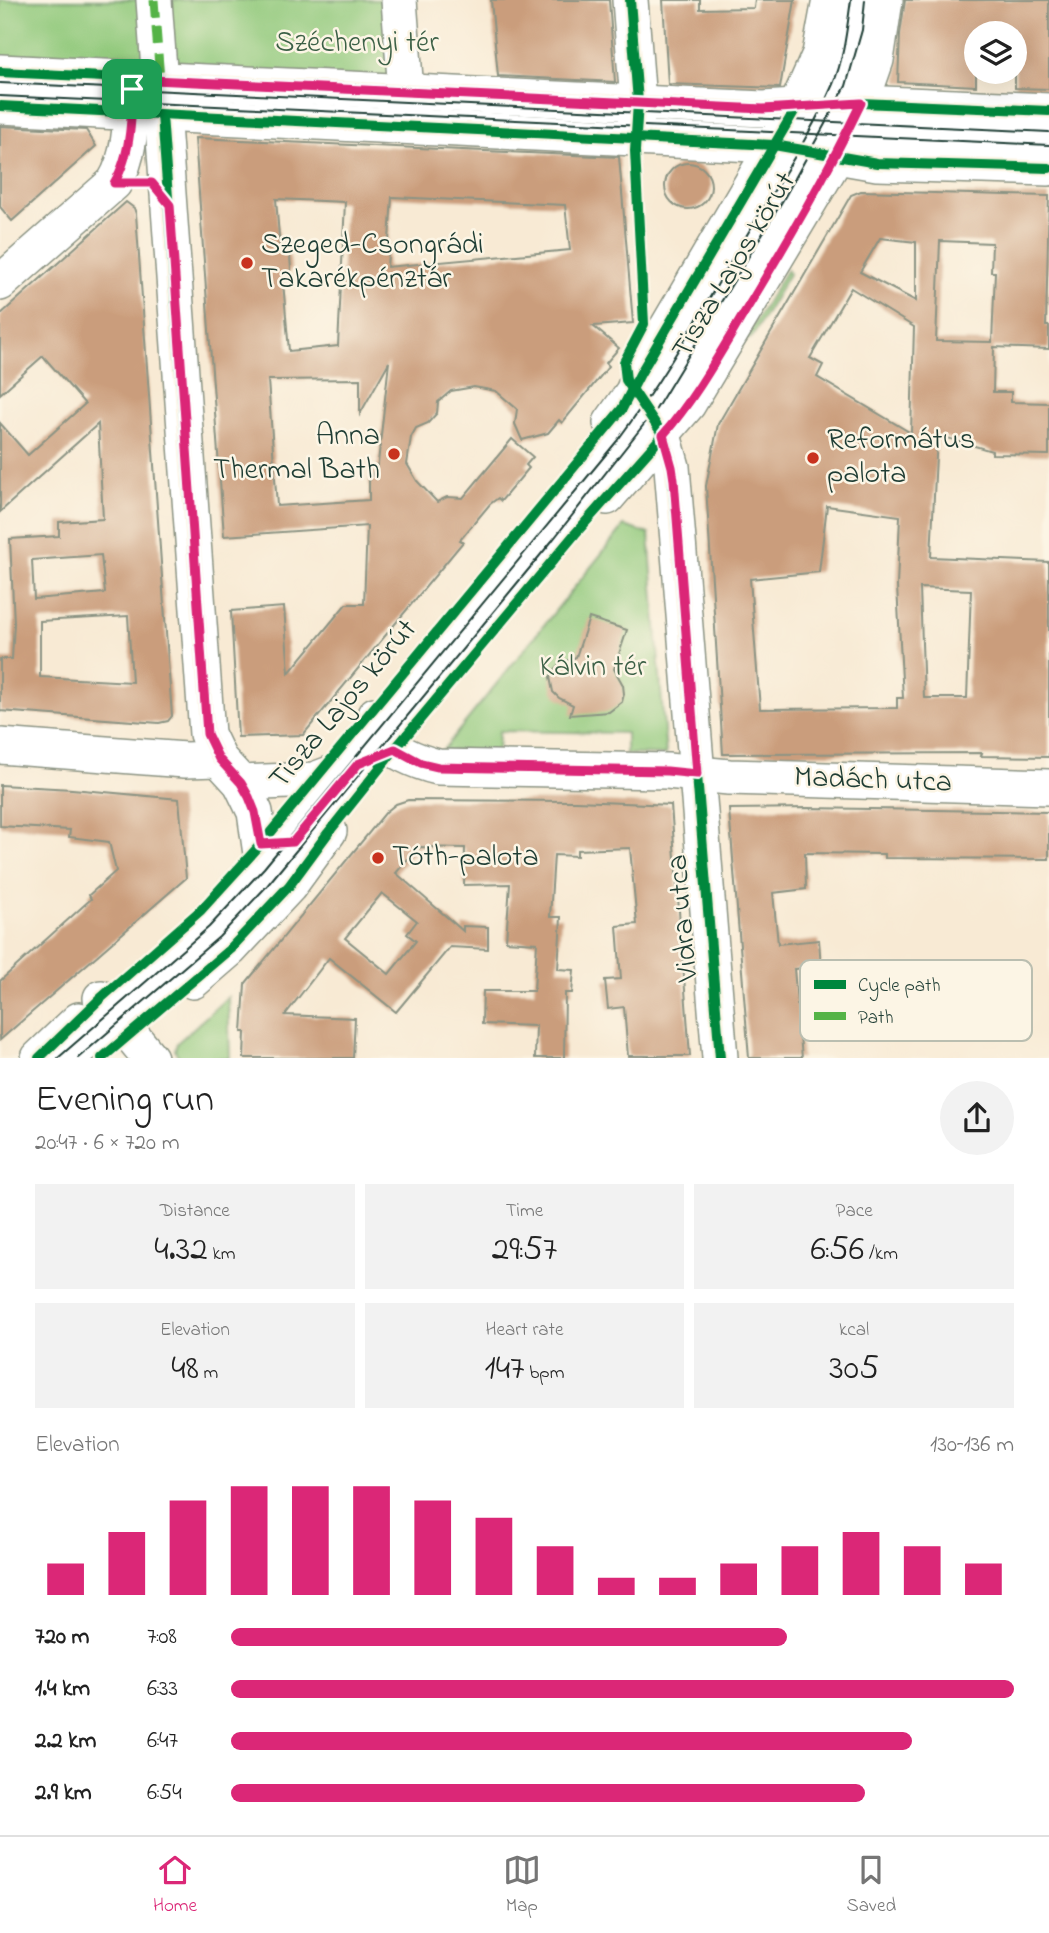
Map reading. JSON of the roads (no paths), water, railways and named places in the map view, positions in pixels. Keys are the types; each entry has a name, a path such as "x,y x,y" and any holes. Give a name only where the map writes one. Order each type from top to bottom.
{"street":[{"path":"154,0 149,97 170,205 207,734 255,812 273,854 262,914"},
{"path":"399,0 405,109"},
{"path":"630,0 637,120"},
{"name":"Tisza Lajos körút","path":"817,128 820,54 830,0"},
{"name":"Tisza Lajos körút","path":"102,1058 201,911 273,854 358,764 551,498 622,409 648,413 688,404 817,128 840,85 855,29 859,0"},
{"name":"Tisza Lajos körút","path":"273,854 314,780 383,731 575,534 648,413 640,374 817,128 876,60 885,0"},
{"path":"0,72 149,97"},
{"path":"0,283 114,183 122,170 149,97"},
{"path":"0,106 149,97 637,120 763,109 817,128 877,163 1049,169"},
{"path":"817,128 1049,111"},
{"path":"817,128 1049,139"},
{"path":"114,183 152,183 170,205"},
{"path":"383,731 421,763 438,767 667,771 697,774 674,480 672,467 648,413"},
{"name":"Tisza Lajos körút","path":"68,1058 125,1027 230,949 299,873 328,833 383,731"},
{"path":"0,746 185,760 230,771 314,780"},
{"name":"Tisza Lajos körút","path":"314,780 358,764"},
{"name":"Madách utca","path":"697,774 1049,786"},
{"name":"Vidra utca","path":"697,774 720,1058"},
{"path":"273,854 328,833"},
{"name":"Tisza Lajos körút","path":"39,1058 125,1027"}],"tram line":[{"path":"58,1058 209,927 264,868 617,441 685,338 815,121 840,64 851,0"},
{"path":"78,1058 219,937 266,887 552,541 656,409 783,200 846,86 862,30 865,0"},
{"path":"0,83 1049,132"},
{"path":"0,96 1049,145"}],"place":[{"name":"Szeged-Csongrádi Takarékpénztár","path":"247,263"},
{"name":"Anna Thermal Bath","path":"394,454"},
{"name":"Református palota","path":"813,458"},
{"name":"Tóth-palota","path":"378,858"}],"park label":[{"name":"Széchenyi tér","path":"357,44"},
{"name":"Kálvin tér","path":"593,668"}]}
